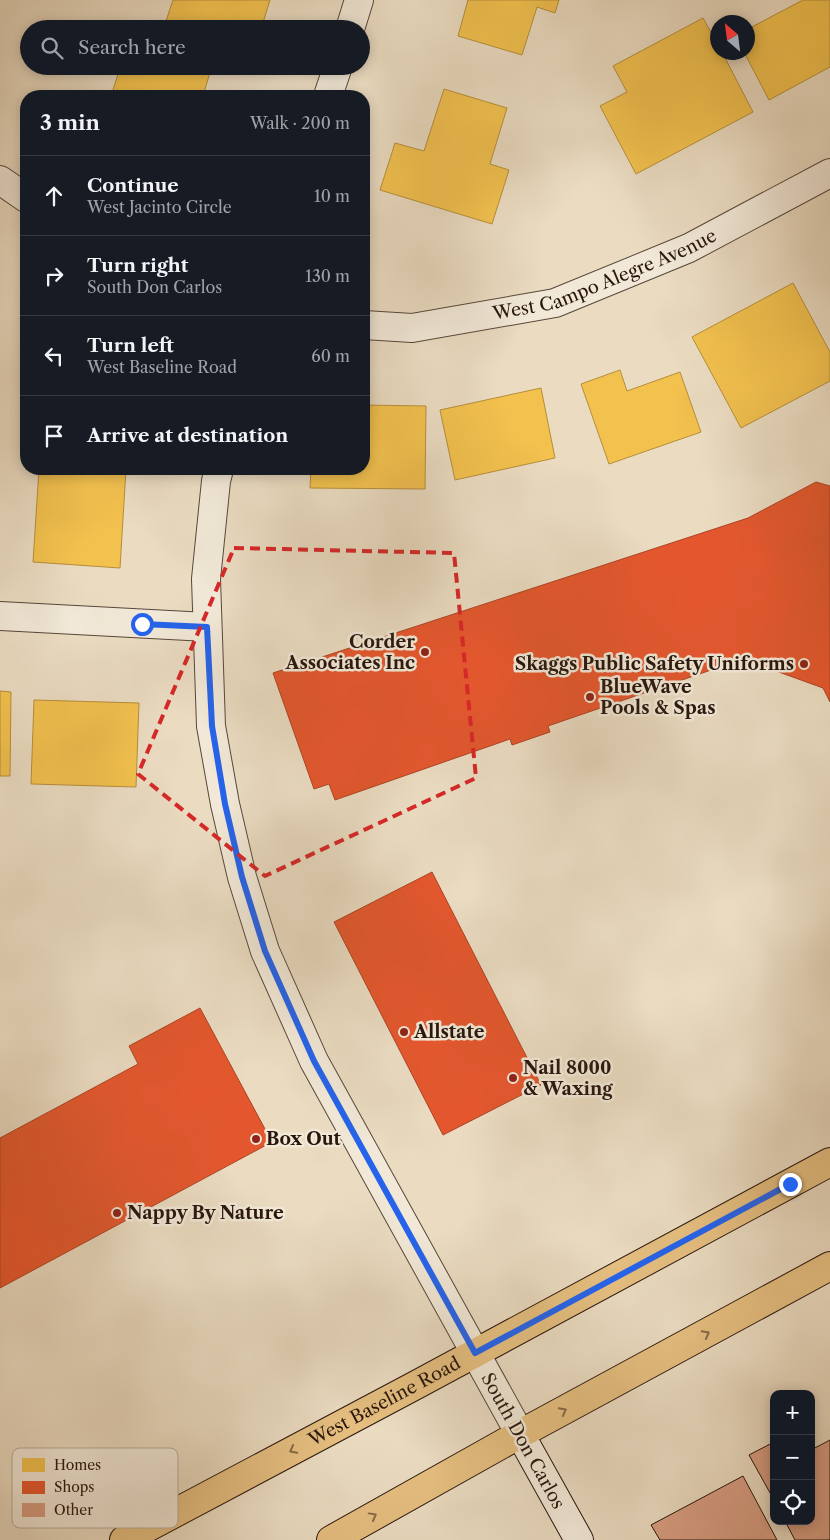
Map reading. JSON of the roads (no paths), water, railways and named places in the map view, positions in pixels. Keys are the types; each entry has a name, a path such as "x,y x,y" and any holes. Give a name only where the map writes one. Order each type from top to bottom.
{"main road":[{"name":"West Baseline Road","path":"178,1511 830,1162"},
{"path":"331,1540 520,1434 830,1266"},
{"name":"West Baseline Road","path":"124,1540 147,1528"}],"street":[{"path":"353,20 359,0"},
{"path":"330,90 335,75"},
{"name":"West Campo Alegre Avenue","path":"370,325 412,328 555,303 688,248 830,173"},
{"path":"0,180 20,194"},
{"name":"South Don Carlos","path":"218,475 207,563 207,627 212,726 225,804 242,877 265,951 314,1061 579,1540"},
{"path":"0,616 207,627"}],"place":[{"name":"Corder Associates Inc","path":"425,652"},
{"name":"Skaggs Public Safety Uniforms","path":"804,664"},
{"name":"BlueWave Pools & Spas","path":"590,697"},
{"name":"Allstate","path":"404,1032"},
{"name":"Nail 8000 & Waxing","path":"513,1078"},
{"name":"Box Out","path":"256,1139"},
{"name":"Nappy By Nature","path":"117,1213"}]}
